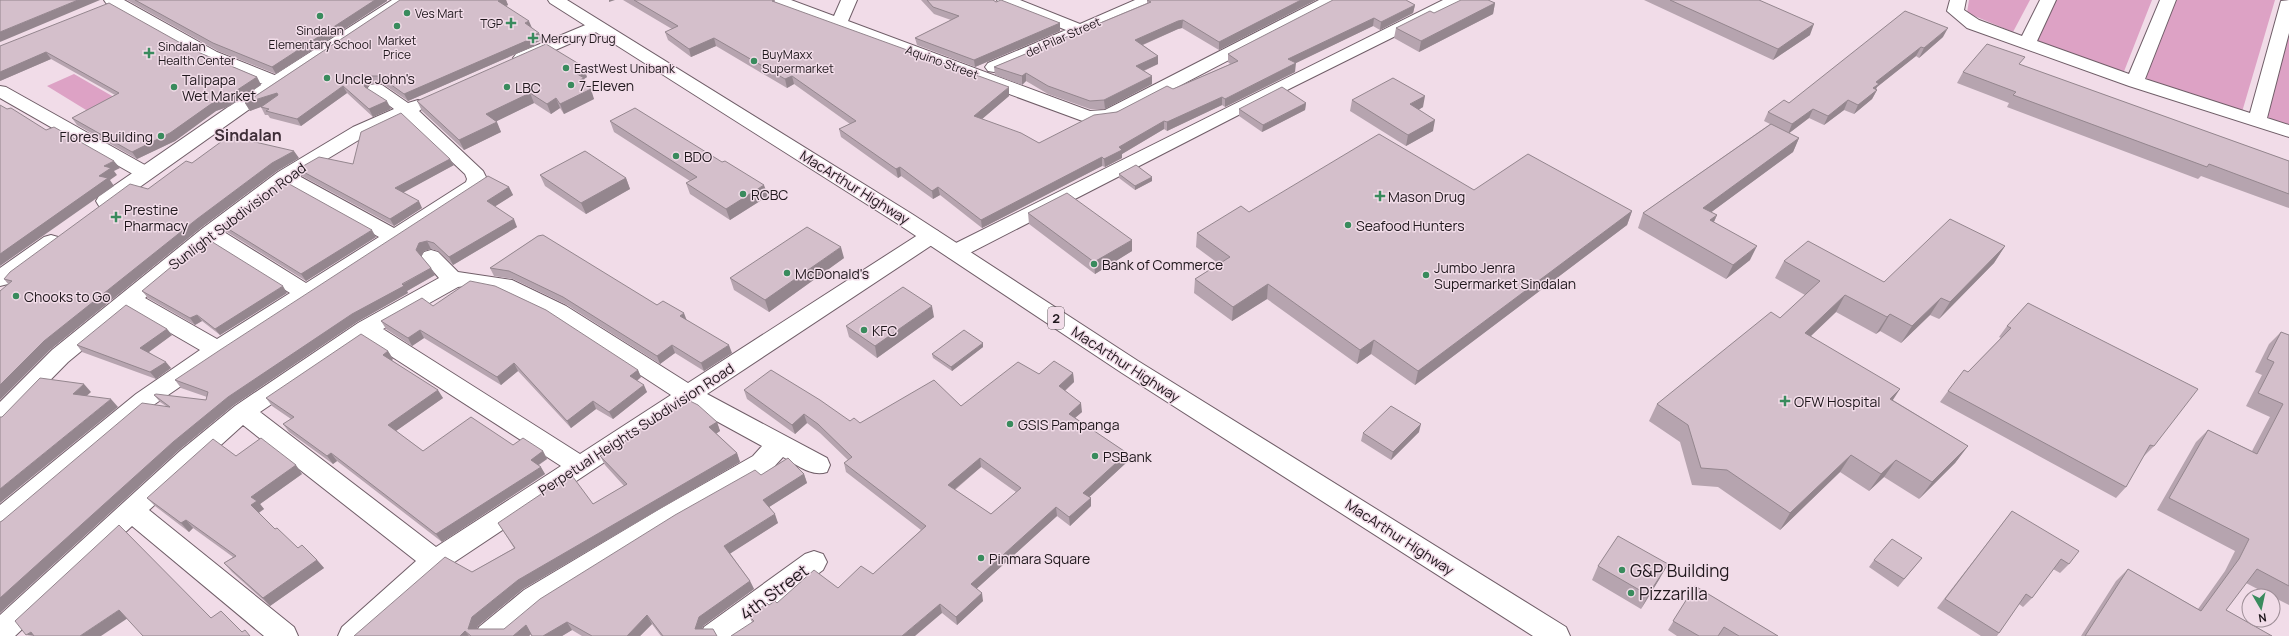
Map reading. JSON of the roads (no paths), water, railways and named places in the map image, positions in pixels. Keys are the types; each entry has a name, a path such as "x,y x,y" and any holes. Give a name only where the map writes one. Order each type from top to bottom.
{"main road":[{"path":"350,33 356,23 388,0"},
{"path":"94,211 145,173 276,82 403,0"},
{"name":"MacArthur Highway","path":"556,0 595,26 731,109 931,236 1130,366 1556,636"},
{"name":"Aquino Street","path":"776,0 838,25 978,74 1088,117 1109,115 1332,0"},
{"path":"838,25 849,0"},
{"path":"1005,0 1081,30"},
{"name":"del Pilar Street","path":"978,74 1149,0"},
{"path":"955,252 1287,83 1456,0"},
{"path":"1958,0 1955,12 1973,24 2135,82 2289,131"},
{"path":"2027,44 2048,0"},
{"path":"2135,82 2168,0"},
{"path":"2257,121 2289,1"},
{"path":"109,3 211,56 276,82"},
{"path":"510,64 595,26"},
{"path":"0,520 144,400 217,350 474,186 477,179 473,171 407,110 376,89"},
{"path":"0,91 145,173"},
{"name":"Sunlight Subdivision Road","path":"0,417 60,356 210,233 285,176 360,131 432,98"},
{"path":"285,176 394,237"},
{"path":"0,279 68,230"},
{"path":"210,233 306,293"},
{"name":"Perpetual Heights Subdivision Road","path":"352,636 435,561 690,396 931,236"},
{"path":"431,257 453,280"},
{"path":"0,632 133,512 189,458 243,412 366,329 453,280 464,279 504,285 558,311 690,396 775,440 818,465"},
{"path":"130,299 217,350"},
{"path":"366,329 580,466"},
{"path":"243,412 435,561"},
{"path":"489,636 534,598 669,516 762,463 774,451 775,440"},
{"path":"133,512 284,636"},
{"name":"4th Street","path":"714,636 814,562"}],"place":[{"name":"Ves Mart","path":"407,13"},
{"name":"Sindalan Elementary School","path":"320,16"},
{"name":"TGP","path":"511,23"},
{"name":"Market Price","path":"397,26"},
{"name":"Mercury Drug","path":"533,38"},
{"name":"Sindalan Health Center","path":"149,53"},
{"name":"BuyMaxx Supermarket","path":"754,61"},
{"name":"EastWest Unibank","path":"566,68"},
{"name":"Uncle John's","path":"327,78"},
{"name":"7-Eleven","path":"571,85"},
{"name":"Talipapa Wet Market","path":"174,87"},
{"name":"LBC","path":"507,87"},
{"name":"Flores Building","path":"161,136"},
{"name":"BDO","path":"676,156"},
{"name":"RCBC","path":"743,194"},
{"name":"Mason Drug","path":"1380,196"},
{"name":"Prestine Pharmacy","path":"116,217"},
{"name":"Seafood Hunters","path":"1348,225"},
{"name":"Bank of Commerce","path":"1094,264"},
{"name":"McDonald's","path":"787,273"},
{"name":"Jumbo Jenra Supermarket Sindalan","path":"1426,275"},
{"name":"Chooks to Go","path":"16,296"},
{"name":"KFC","path":"864,330"},
{"name":"OFW Hospital","path":"1785,401"},
{"name":"GSIS Pampanga","path":"1010,424"},
{"name":"PSBank","path":"1095,456"},
{"name":"Pinmara Square","path":"981,558"},
{"name":"G&P Building","path":"1622,570"},
{"name":"Pizzarilla","path":"1631,593"}],"district":[{"name":"Sindalan","path":"248,135"}]}
